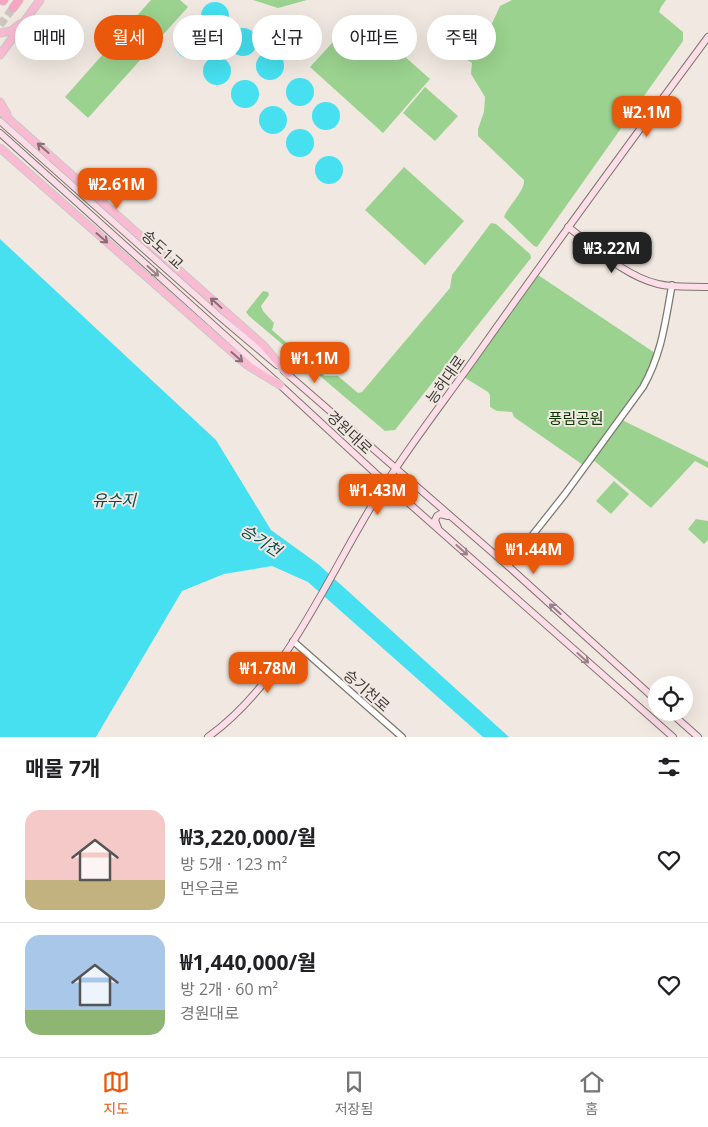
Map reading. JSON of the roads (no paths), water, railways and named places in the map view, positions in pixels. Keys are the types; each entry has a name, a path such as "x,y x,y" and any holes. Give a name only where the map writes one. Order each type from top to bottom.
{"highway":[{"path":"13,8 19,0"}],"main road":[{"path":"30,15 40,0"},
{"path":"0,33 11,31 15,28"},
{"path":"0,56 15,35"},
{"name":"능허대로","path":"208,737 247,704 273,671 301,628 396,468 568,227 708,37"},
{"path":"0,102 9,119"},
{"path":"0,111 262,345 288,374"},
{"name":"송도1교","path":"0,121 219,316"},
{"name":"송도1교","path":"0,133 212,324"},
{"path":"0,148 246,365 280,385"},
{"path":"568,227 620,266 638,277 658,284 708,287"},
{"name":"경원대로","path":"219,316 508,566 648,693"},
{"name":"경원대로","path":"212,324 386,483 673,737"},
{"path":"440,531 435,520 437,516 444,514 451,517"},
{"path":"680,721 698,737"}],"street":[{"path":"508,566 566,494 643,387 658,355 672,285"},
{"name":"승기천로","path":"293,641 402,737"}],"water":[{"path":"215,2 225,6 229,15 201,15 205,6"},
{"path":"242,28 252,31 252,53 242,56"},
{"path":"209,60 225,60 230,66 230,76 222,84 212,84 204,76 204,66"},
{"path":"258,60 283,61 283,71 275,79 265,79 257,71"},
{"path":"300,78 310,82 314,92 310,102 300,106 290,102 286,92 290,82"},
{"path":"245,80 255,84 259,94 255,104 245,108 235,104 231,94 235,84"},
{"path":"326,102 336,106 340,116 336,126 326,130 316,126 312,116 316,106"},
{"path":"273,106 283,110 287,120 283,130 273,134 263,130 259,120 263,110"},
{"path":"300,129 310,133 314,143 310,153 300,157 290,153 286,143 290,133"},
{"path":"329,156 339,160 343,170 339,180 329,184 319,180 315,170 319,160"},
{"name":"유수지","path":"0,239 216,440 271,530 318,564 509,737 483,737 308,582 272,566 224,574 182,591 96,737 0,737"}],"tunnel":[{"path":"0,25 13,8"}],"park label":[{"name":"풍림공원","path":"576,418"}],"water label":[{"name":"승기천","path":"261,540"}]}
